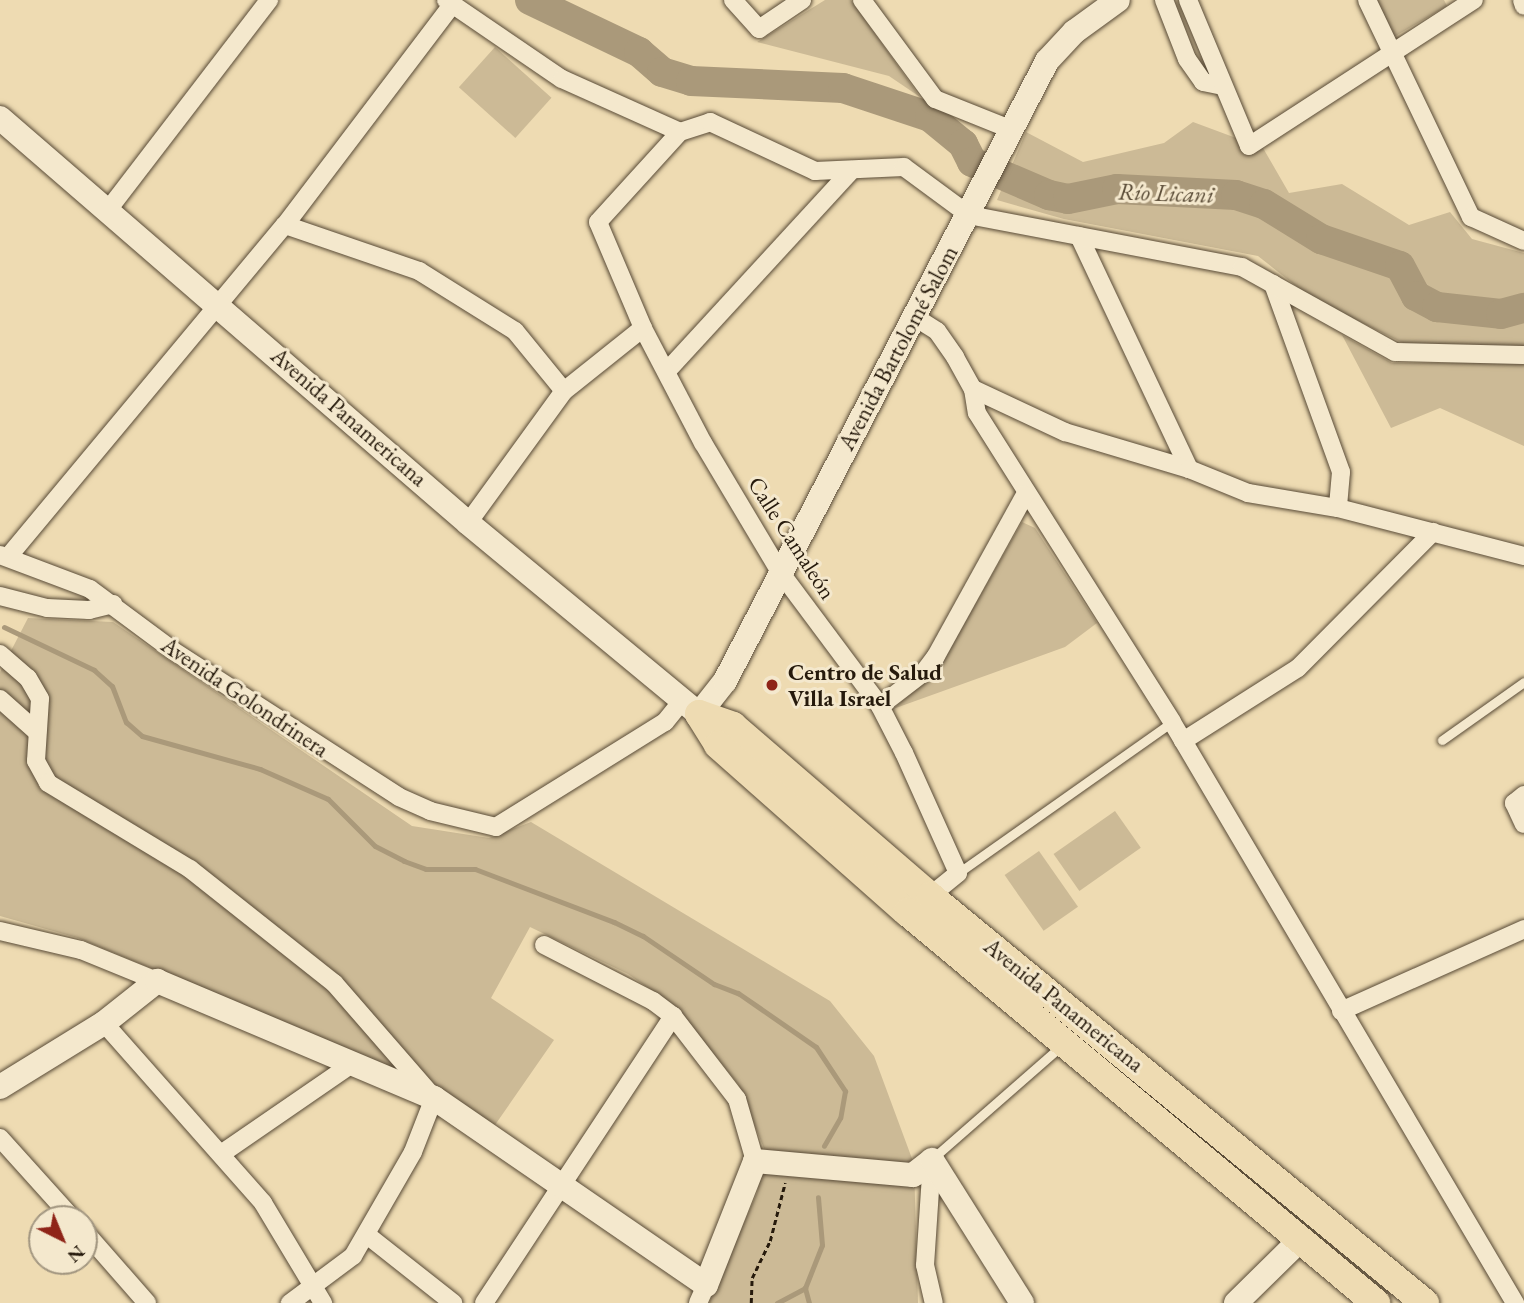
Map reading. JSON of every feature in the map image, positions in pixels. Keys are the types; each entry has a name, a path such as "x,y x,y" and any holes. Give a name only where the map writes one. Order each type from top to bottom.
{"main road":[{"name":"Avenida Panamericana","path":"691,707 733,726 930,896 1425,1303"},
{"name":"Avenida Panamericana","path":"691,707 718,745 907,912 1376,1303"}],"street":[{"path":"108,210 269,0"},
{"path":"733,0 759,29 802,0"},
{"path":"862,0 935,99 1012,130"},
{"name":"Avenida Bartolomé Salom","path":"691,707 725,681 913,316 984,187 1047,61 1074,32 1118,0"},
{"path":"1164,0 1187,59 1203,82 1223,86"},
{"path":"1188,0 1249,146 1454,6 1474,0"},
{"path":"1367,0 1471,217 1524,241"},
{"path":"1522,0 1524,6"},
{"path":"4,556 221,305 285,225 449,2 562,79 680,132 710,122 815,170 904,167 969,215 1242,267 1395,352 1524,355"},
{"name":"Avenida Panamericana","path":"0,118 221,305 468,523 691,707"},
{"name":"Calle Camaleón","path":"680,132 598,222 643,328 703,443 780,572 880,706 958,873"},
{"path":"667,371 852,170"},
{"path":"285,225 419,271 515,331 564,391"},
{"path":"1079,236 1189,469"},
{"path":"1273,284 1341,472 1338,508"},
{"path":"913,316 937,331 973,388 976,413 1172,722 1515,1303"},
{"path":"468,523 564,391 643,328"},
{"path":"973,388 1065,432 1189,469 1248,493 1338,508 1524,556"},
{"path":"880,706 924,673 936,656 1026,495"},
{"path":"1182,741 1298,667 1433,533"},
{"name":"Avenida Golondrinera","path":"4,556 90,589 172,650 365,778 430,811 496,827 691,707"},
{"path":"0,596 47,608 89,610 113,604"},
{"path":"0,654 36,688 42,708 37,732 36,761 48,783 190,869 324,975 434,1098"},
{"path":"0,699 37,732"},
{"path":"1519,799 1524,824"},
{"path":"930,896 958,873"},
{"path":"1341,1011 1524,929"},
{"path":"0,931 80,950 434,1098 560,1184 702,1294 755,1161 737,1099 673,1016 653,1001 544,945"},
{"path":"0,1087 104,1023 157,982"},
{"path":"484,1303 673,1016"},
{"path":"104,1023 263,1203 318,1295"},
{"path":"221,1154 352,1064"},
{"path":"290,1303 318,1295 353,1256 413,1152 434,1098"},
{"path":"0,1138 60,1205"},
{"path":"755,1161 913,1175 932,1160"},
{"path":"932,1160 925,1265 934,1303"},
{"path":"932,1160 1022,1303"},
{"path":"1236,1303 1296,1238 1313,1210"},
{"path":"367,1235 453,1303"},
{"path":"98,1247 147,1303"}],"lane":[{"path":"1442,740 1524,682"},
{"path":"958,873 1172,722"},
{"path":"932,1160 1065,1043"}],"path":[{"path":"751,1303 752,1278 770,1241 790,1165"}],"shaded area":[{"path":"825,0 851,0 920,97 889,76 757,42"},
{"path":"1376,0 1444,0 1447,6 1392,38"},
{"path":"495,47 551,98 515,138 459,87"},
{"path":"1193,122 1263,148 1289,193 1342,184 1409,225 1450,212 1472,239 1524,253 1524,347 1405,344 1310,297 1258,256 1064,219 997,200 1026,132 1083,162 1164,143"},
{"path":"1342,335 1392,363 1524,363 1524,446 1440,408 1391,428"},
{"path":"1022,522 1035,528 1097,623 1065,647 893,709 938,670"},
{"path":"28,618 113,622 412,826 489,838 531,822 830,1001 874,1056 914,1164 918,1303 709,1303 757,1193 765,1151 738,1084 676,1007 628,974 530,927 491,998 554,1040 495,1125 444,1093 194,986 78,938 0,916 0,672"},
{"path":"1115,811 1141,848 1079,891 1054,854"},
{"path":"1039,851 1078,907 1044,931 1005,875"}],"waterway":[{"name":"Río Licani","path":"530,0 639,52 662,72 691,81 843,88 930,117 963,144 972,162 1049,195 1068,199 1117,189 1236,195 1264,204 1321,239 1400,266 1416,296 1437,307 1501,314 1524,308"},
{"path":"4,627 94,670 112,686 126,722 142,736 260,769 328,799 375,846 404,861 426,869 475,869 614,922 643,936 714,984 738,993 816,1047 845,1091 840,1118 824,1146"},
{"path":"809,1303 805,1288 822,1245 818,1197"},
{"path":"777,1303 805,1288"}],"place":[{"name":"Centro de Salud Villa Israel","path":"772,685"}]}
